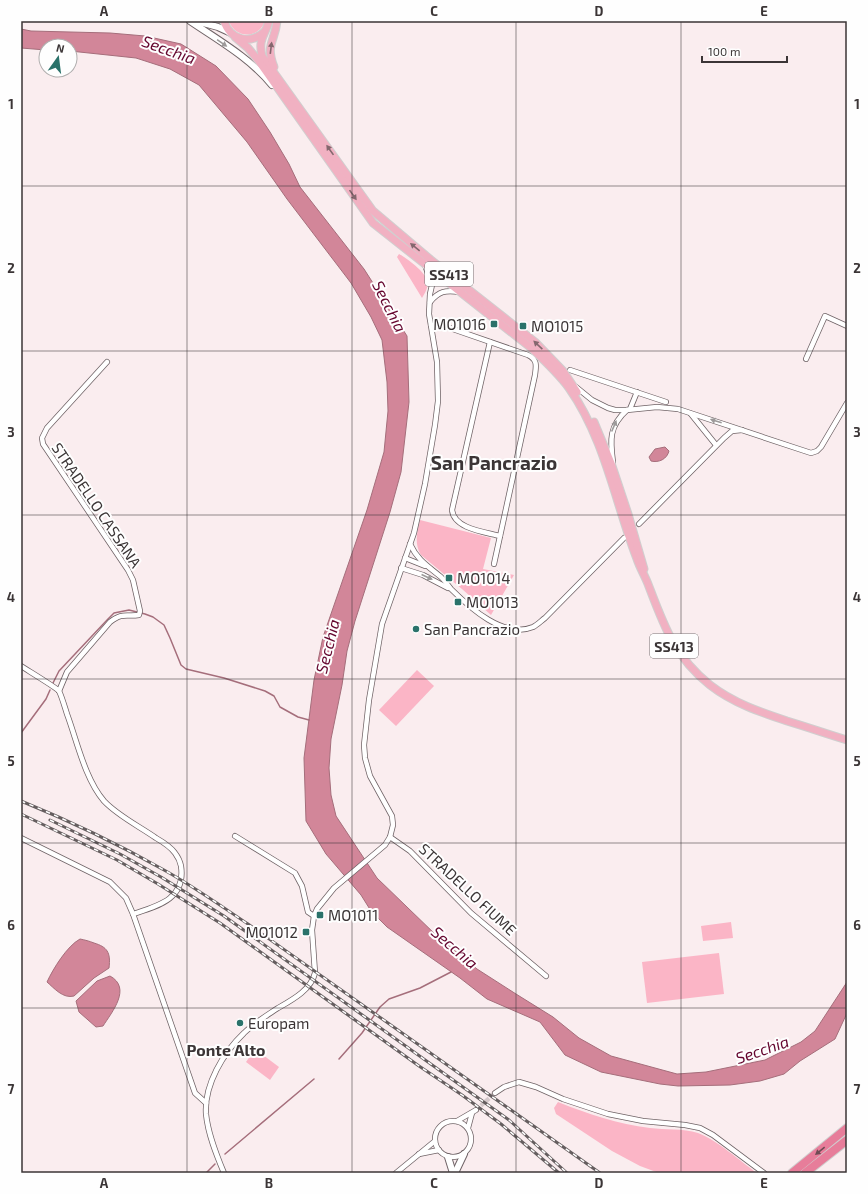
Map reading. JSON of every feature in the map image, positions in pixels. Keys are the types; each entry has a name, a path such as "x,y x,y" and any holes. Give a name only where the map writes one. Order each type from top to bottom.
{"highway":[{"path":"792,1173 847,1128"},
{"path":"805,1173 847,1140"}],"main road":[{"path":"190,21 225,44 264,75 281,95"},
{"path":"196,21 218,27 232,34"},
{"name":"SS413","path":"224,21 232,34 248,48 258,60 276,85 281,95 373,223 425,263 547,362 569,388 581,406 599,446 637,560 665,629 676,648 690,666 711,686 752,709 847,740"},
{"name":"SS413","path":"277,21 269,49 271,60 277,75"},
{"name":"SS413","path":"232,34 242,40 250,40 257,38 263,33 269,24"},
{"name":"SS413","path":"269,24 262,36 260,50 262,56 373,211 534,342 552,359 572,383 584,402 604,443 642,559 647,583"},
{"path":"454,1173 464,1154"},
{"path":"448,1157 454,1173"}],"street":[{"path":"224,1173 215,1152 206,1116 208,1089 215,1072 236,1041 256,1023 294,999 309,985 313,979 315,966 312,930 314,916 320,904 334,888 380,849 390,837 393,825 392,816 370,776 365,758 364,745 369,700 382,624 410,544 426,484 435,425 438,401 437,362 429,314 432,285 425,263"},
{"path":"430,302 437,294 443,292 461,292"},
{"path":"806,359 825,316 847,326"},
{"path":"432,325 447,327 490,342 532,357 536,362 494,564"},
{"path":"490,342 452,510 455,519 463,525 500,536"},
{"name":"STRADELLO CASSANA","path":"59,691 67,672 110,622 119,616 139,615 140,612 134,585 128,570 43,444 42,438 47,428 106,362"},
{"path":"570,370 666,402"},
{"path":"572,383 587,397 598,404 615,410 657,407 671,408 745,430 811,453 817,451 821,447 847,403"},
{"path":"615,474 610,439 616,420 628,410 637,392"},
{"path":"688,412 694,416 716,445"},
{"path":"639,524 716,445 732,431 745,430"},
{"path":"410,544 417,557 481,615 498,626 515,630 528,629 545,618 624,538"},
{"path":"405,558 427,567"},
{"path":"401,568 423,575 452,589"},
{"path":"21,666 59,691 88,772 99,794 110,807 172,849 179,858 181,865 181,877 178,890 174,896 159,905 133,914"},
{"path":"234,836 295,873 302,886 308,912 314,916"},
{"name":"STRADELLO FIUME","path":"390,837 410,851 480,921 546,976"},
{"path":"21,838 110,882 126,898 133,914 195,1093 206,1103"},
{"path":"495,1093 504,1087 519,1082 608,1114 643,1121 700,1128 713,1135 764,1173"},
{"path":"457,1121 468,1128 471,1134 471,1145 464,1154 459,1157 448,1157 439,1150 435,1141 436,1132 441,1126 448,1122 457,1121 474,1111 468,1128"},
{"path":"396,1173 435,1141"},
{"path":"418,1155 439,1150"}],"shaded area":[{"path":"229,21 265,21 262,27 253,34 241,34 232,27"},
{"path":"399,254 415,266 426,277 427,287 422,298 397,257"},
{"path":"420,520 491,538 483,569 514,575 491,615 421,555 417,547 417,533"},
{"path":"417,670 434,686 396,726 379,710"},
{"path":"731,922 733,938 703,941 701,926"},
{"path":"719,953 724,994 647,1003 642,962"},
{"path":"255,1049 279,1067 270,1080 246,1062"},
{"path":"558,1102 626,1124 650,1128 686,1130 698,1133 721,1146 757,1173 659,1173 640,1166 612,1151 556,1114 554,1108"}],"water":[{"name":"Secchia","path":"21,29 31,31 110,33 145,36 181,44 216,66 248,99 289,164 300,187 364,269 407,336 409,402 401,472 347,651 331,739 329,768 331,795 336,816 377,878 437,936 477,969 553,1017 579,1038 611,1056 677,1074 706,1072 765,1060 801,1042 815,1031 847,982 847,1013 835,1039 800,1061 784,1074 760,1081 730,1085 678,1086 660,1084 601,1072 565,1055 540,1022 487,999 460,978 387,927 371,911 361,895 326,854 306,821 304,758 314,680 323,637 367,510 384,452 388,411 387,382 382,340 371,317 351,283 287,199 247,142 199,85 170,69 136,58 78,52 78,38 38,38 38,49 21,48"},
{"path":"665,447 669,451 665,458 662,460 651,461 649,457 655,449"},
{"path":"80,939 105,948 109,954 109,968 94,978 74,996 70,997 62,994 47,982 65,952"},
{"path":"110,976 116,981 120,993 115,1007 103,1026 96,1027 79,1012 76,1001 97,981"}],"waterway":[{"path":"52,685 59,671 114,613 129,610 153,617 164,625 181,665 186,669 224,678 265,691 274,696 280,707 298,717 309,720"},
{"path":"21,733 46,699 50,690"},
{"path":"339,1059 362,1033 380,1007 389,999 420,988 451,972"},
{"path":"225,1154 314,1079"},
{"path":"206,1173 215,1164"}],"tunnel":[{"path":"476,1110 495,1093"}],"railway":[{"path":"21,801 76,825 147,860 196,889 248,924 600,1173"},
{"path":"21,814 117,860 220,923 419,1066 462,1095 501,1124 559,1173"},
{"path":"50,820 120,854 161,877 224,916 509,1120 567,1173"}],"place":[{"name":"MO1016","path":"494,324"},
{"name":"MO1015","path":"523,326"},
{"name":"MO1014","path":"449,578"},
{"name":"MO1013","path":"458,602"},
{"name":"San Pancrazio","path":"416,629"},
{"name":"MO1011","path":"320,915"},
{"name":"MO1012","path":"306,932"},
{"name":"Europam","path":"240,1023"}],"district":[{"name":"San Pancrazio","path":"494,462"},
{"name":"Ponte Alto","path":"226,1049"}]}
